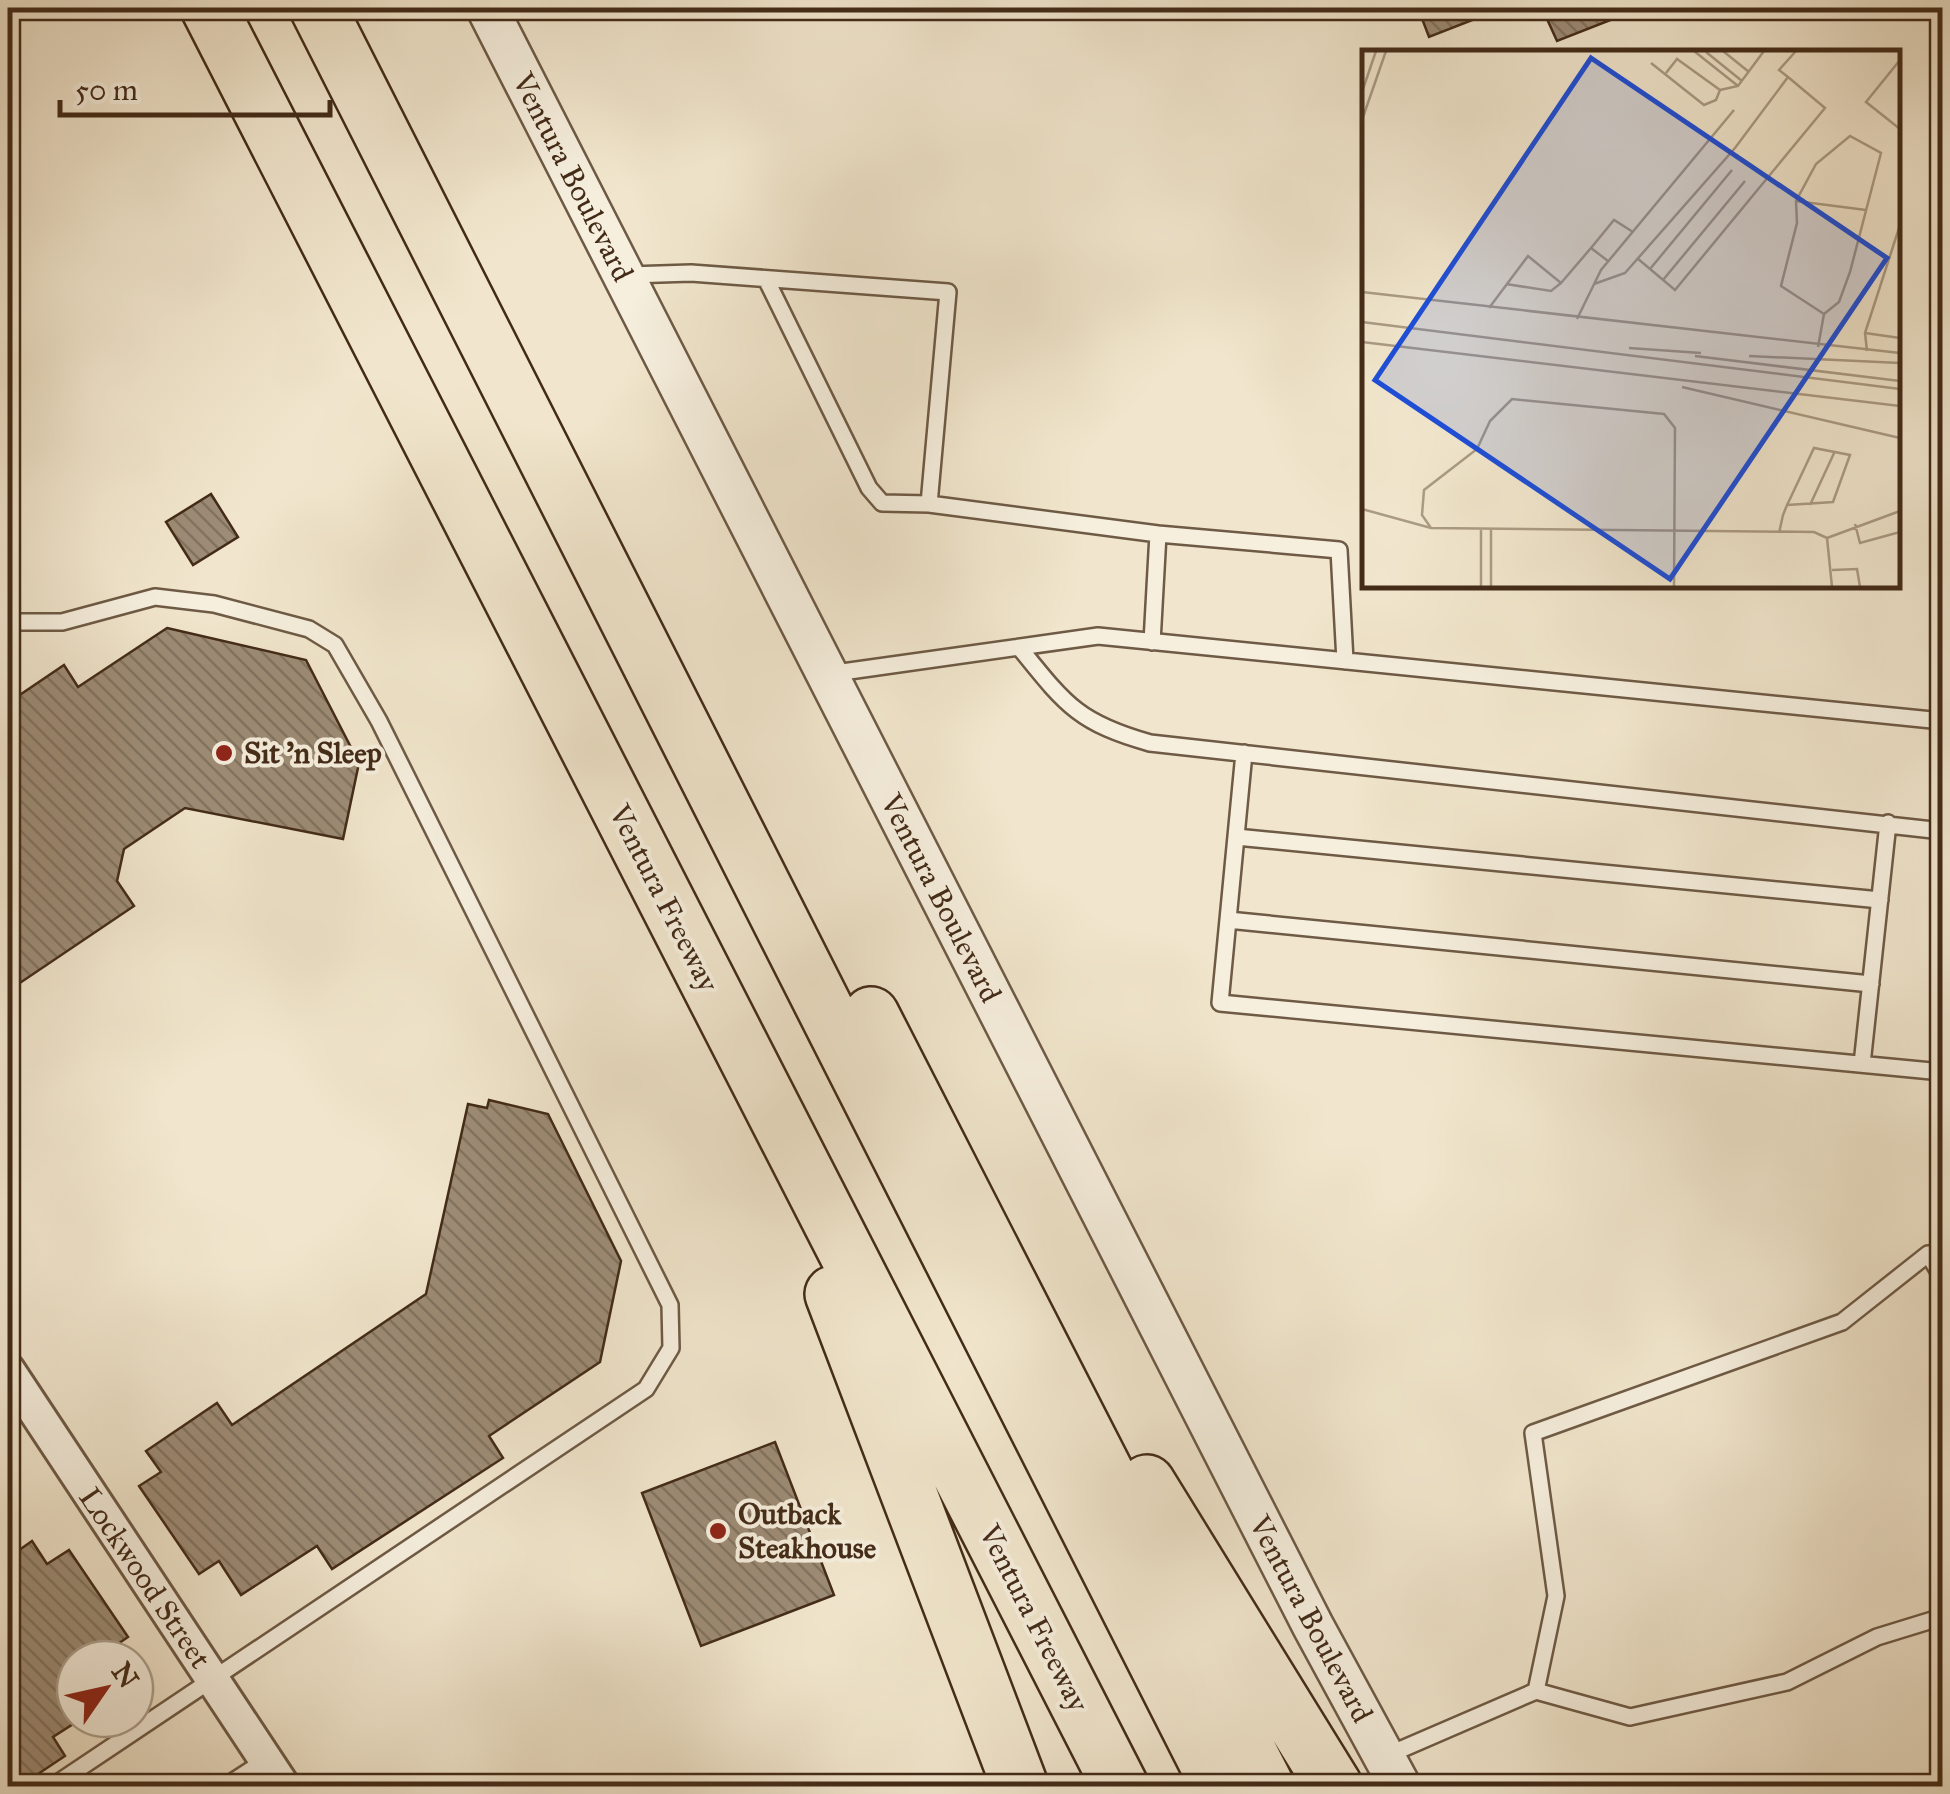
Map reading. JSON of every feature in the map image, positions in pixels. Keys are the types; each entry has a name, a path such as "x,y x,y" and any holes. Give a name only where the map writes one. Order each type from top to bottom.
{"highway":[{"name":"Ventura Freeway","path":"209,8 1120,1786"},
{"path":"318,8 1219,1786"},
{"path":"546,458 1131,1458 1334,1786"},
{"path":"848,970 1266,1786"},
{"path":"740,1048 1020,1786"}],"street":[{"name":"Ventura Boulevard","path":"487,8 1392,1772"},
{"name":"Lockwood Street","path":"8,1370 274,1773"}],"lane":[{"path":"624,275 691,272 948,292 930,504"},
{"path":"766,278 869,488 882,503 930,504 1158,534 1339,550 1345,661"},
{"path":"1152,642 1158,534"},
{"path":"8,622 62,622 155,597 214,604 308,629 335,645 379,721 670,1305 671,1348 646,1389 214,1682 53,1786"},
{"path":"826,674 1098,636 1942,721"},
{"path":"1019,647 1067,706 1103,730 1150,743 1942,830"},
{"path":"1244,753 1220,1003 1942,1072"},
{"path":"1862,1064 1888,823"},
{"path":"1236,838 1880,900"},
{"path":"1228,920 1871,984"},
{"path":"1536,1691 1556,1596 1534,1433 1842,1322 1935,1254 1942,1276"},
{"path":"1392,1772 1536,1691 1630,1716 1786,1682 1877,1636 1942,1617"},
{"path":"226,1786 274,1773"}],"building":[{"path":"1418,8 1503,8 1429,37"},
{"path":"1542,8 1641,8 1557,41"},
{"path":"211,494 238,537 193,565 166,522"},
{"path":"167,628 306,660 359,763 343,839 185,808 124,849 117,881 134,906 8,991 8,703 64,665 78,687"},
{"path":"489,1100 548,1114 621,1261 600,1362 489,1436 503,1458 332,1569 317,1546 241,1595 219,1561 199,1574 139,1486 161,1472 146,1451 217,1403 232,1425 426,1294 468,1104 487,1108"},
{"path":"775,1442 834,1595 701,1646 642,1493"},
{"path":"32,1541 47,1564 69,1550 128,1637 55,1639 53,1737 65,1756 20,1786 8,1786 8,1558"}],"place":[{"name":"Sit 'n Sleep","path":"224,753"},
{"name":"Outback Steakhouse","path":"718,1531"}]}
